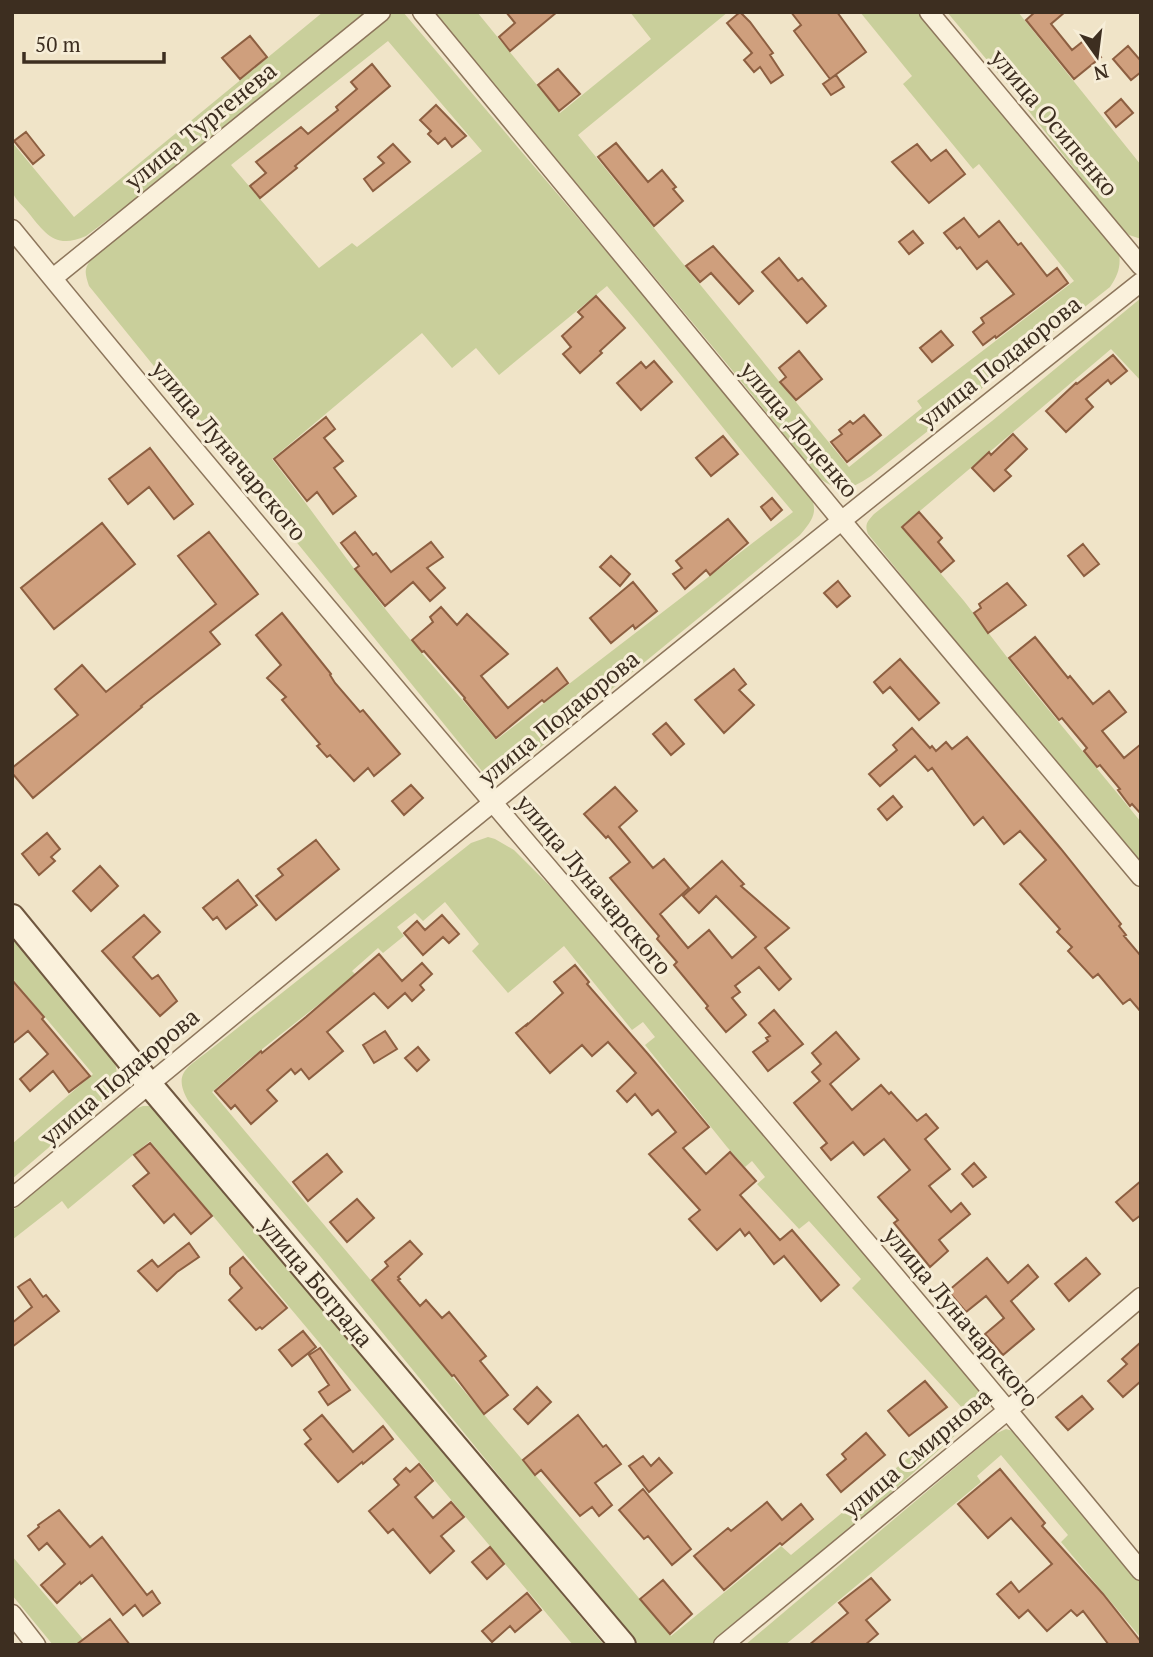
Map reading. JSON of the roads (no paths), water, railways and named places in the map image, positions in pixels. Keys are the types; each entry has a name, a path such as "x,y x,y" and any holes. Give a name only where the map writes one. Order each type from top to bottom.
{"street":[{"name":"улица Тургенева","path":"52,278 381,12"},
{"name":"улица Доценко","path":"422,12 841,520 1141,877"},
{"name":"улица Осипенко","path":"929,12 1141,266"},
{"name":"улица Луначарского","path":"12,229 1141,1571"},
{"name":"улица Подаюрова","path":"12,1198 841,520 1141,282"},
{"name":"улица Бограда","path":"12,917 149,1084 623,1645"},
{"name":"улица Смирнова","path":"723,1645 1141,1297"},
{"path":"12,1614 36,1645"}]}
